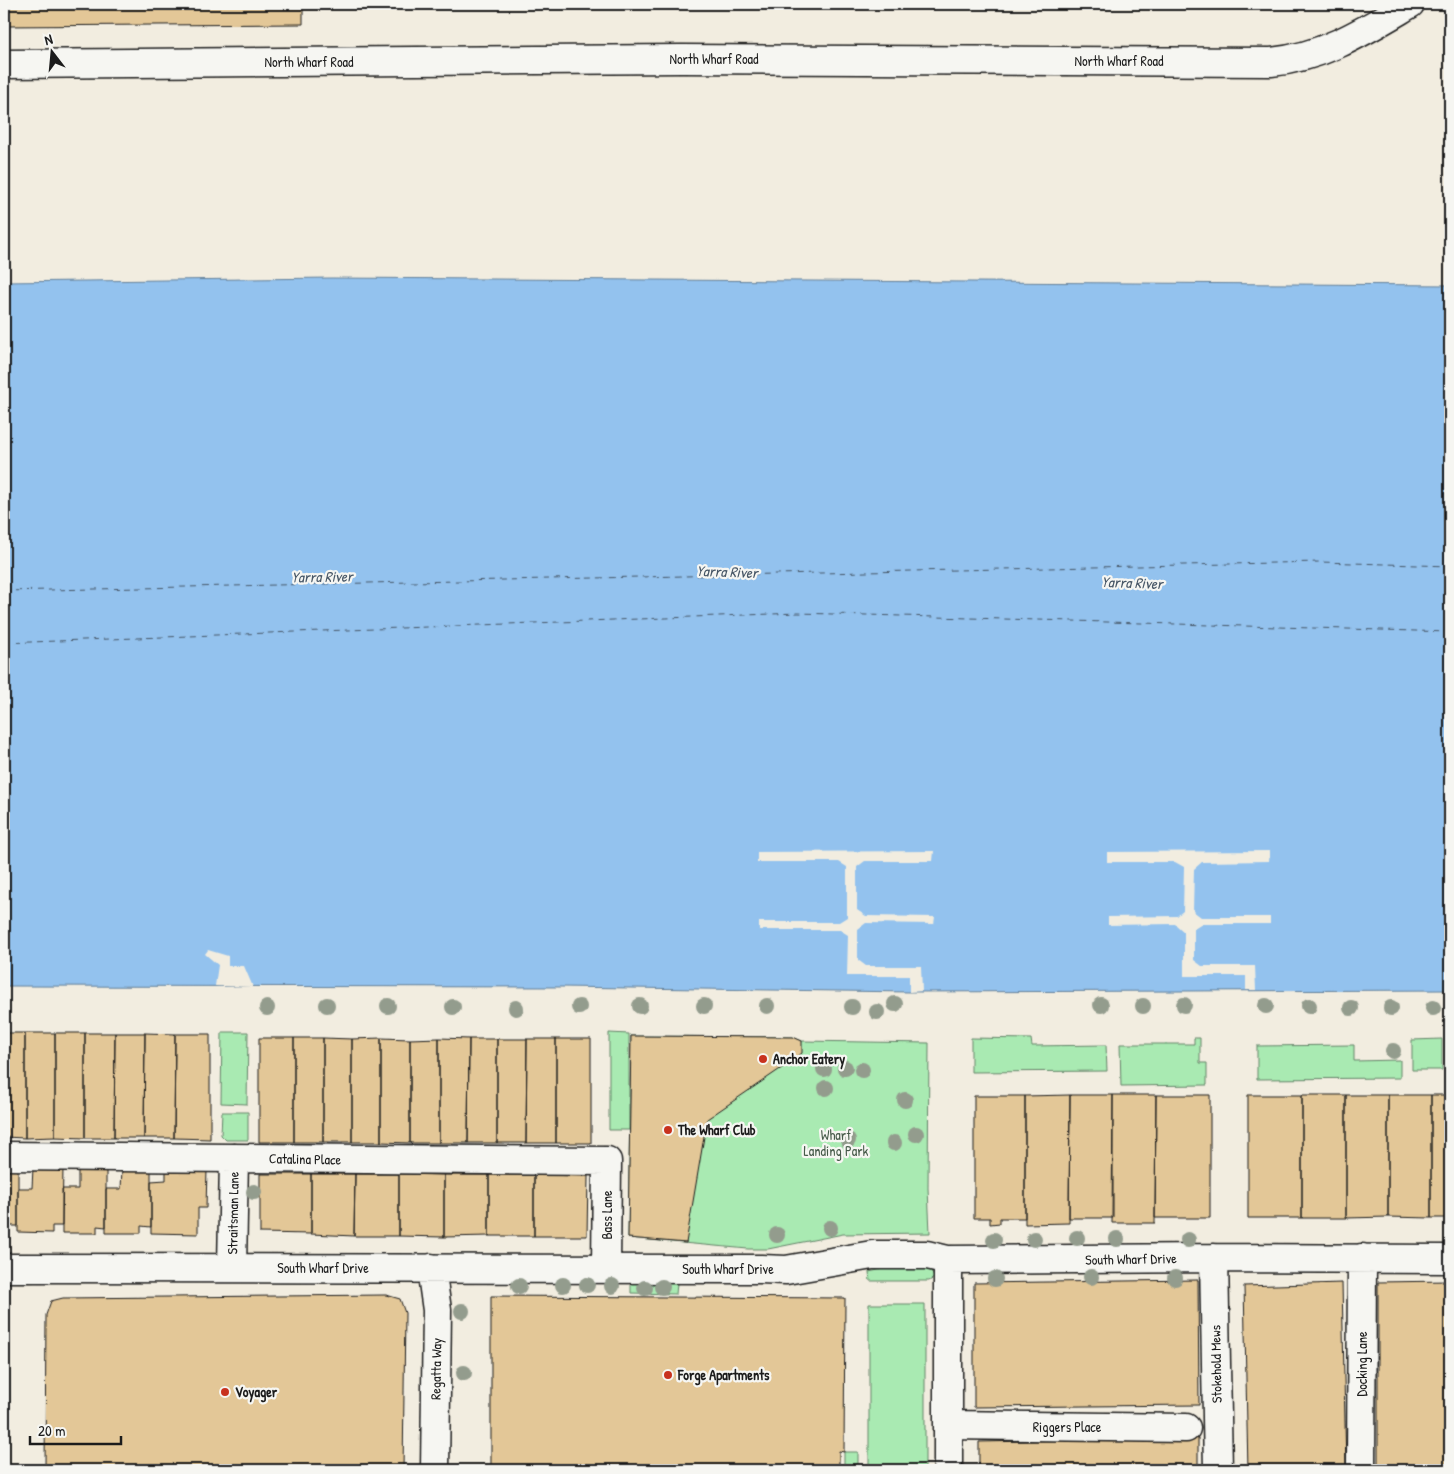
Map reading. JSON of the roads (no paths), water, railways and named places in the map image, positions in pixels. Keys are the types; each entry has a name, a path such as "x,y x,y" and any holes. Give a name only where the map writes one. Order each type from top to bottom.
{"street":[{"name":"North Wharf Road","path":"4,64 682,59 1271,62 1305,57 1336,46 1410,4"},
{"name":"Catalina Place","path":"4,1156 607,1162"},
{"name":"Straitsman Lane","path":"232,1268 234,1158"},
{"name":"Bass Lane","path":"606,1269 607,1162"},
{"name":"South Wharf Drive","path":"4,1268 786,1270 855,1257 905,1254 927,1255 948,1260 1450,1259"},
{"name":"Stokehold Mews","path":"1214,1258 1218,1470"},
{"name":"Docking Lane","path":"1361,1470 1362,1258"},
{"path":"948,1260 948,1470"},
{"name":"Regatta Way","path":"432,1268 437,1310 435,1470"},
{"name":"Riggers Place","path":"948,1425 1186,1428"}],"water":[{"name":"Yarra River","path":"331,278 1450,285 1450,990 909,992 561,987 4,986 4,282"}],"place":[{"name":"Anchor Eatery","path":"763,1059"},
{"name":"The Wharf Club","path":"668,1130"},
{"name":"Forge Apartments","path":"668,1375"},
{"name":"Voyager","path":"225,1392"}],"park label":[{"name":"Wharf Landing Park","path":"836,1144"}]}
